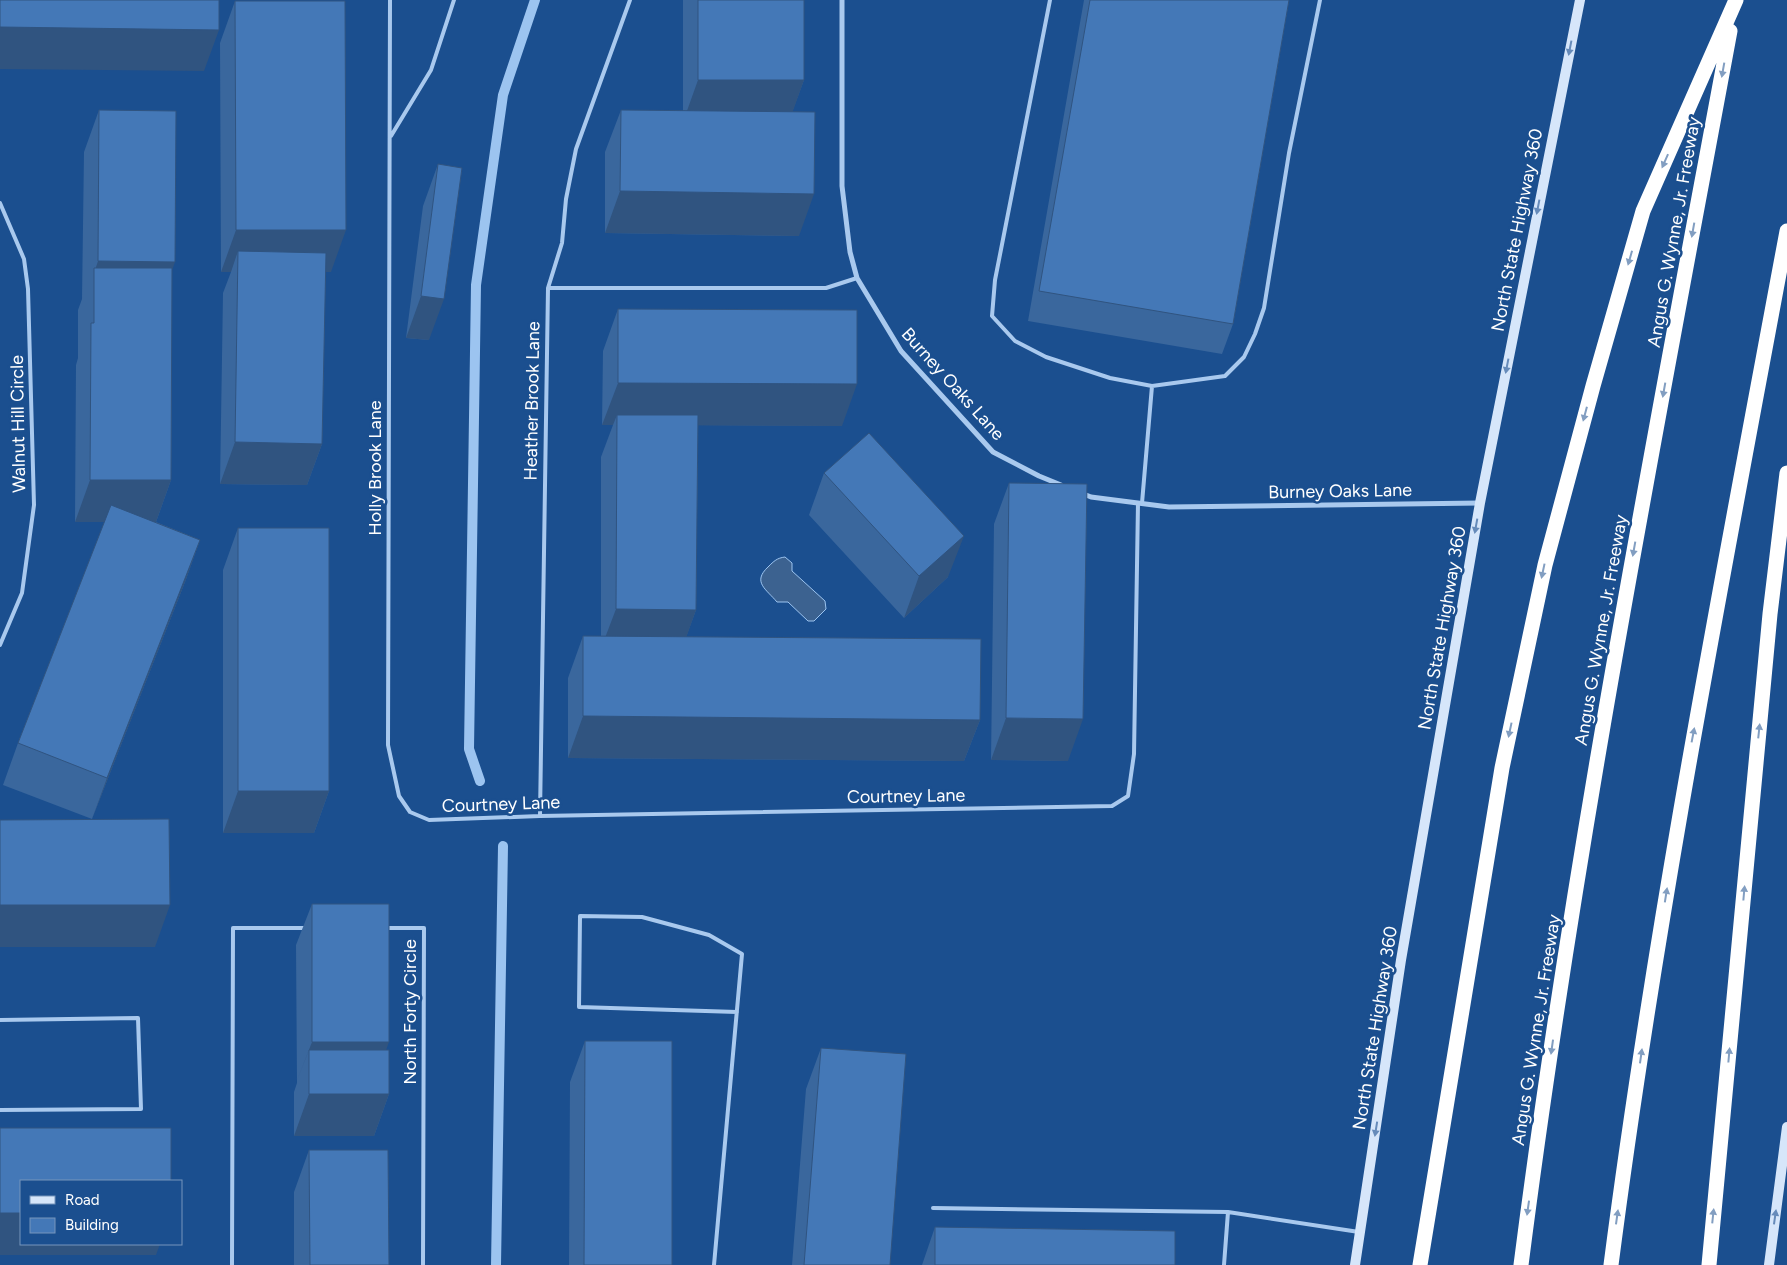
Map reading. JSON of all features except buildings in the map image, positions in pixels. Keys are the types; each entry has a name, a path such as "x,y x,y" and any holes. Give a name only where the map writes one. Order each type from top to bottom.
{"highway":[{"path":"1420,1265 1502,768 1545,565 1590,395 1643,211 1735,2"},
{"name":"Angus G. Wynne, Jr. Freeway","path":"1521,1265 1559,999 1597,760 1735,2"},
{"path":"1611,1265 1651,986 1686,772 1787,231"},
{"path":"1709,1265 1768,633 1787,473"}],"main road":[{"name":"North State Highway 360","path":"1355,1265 1401,960 1480,503 1580,0"},
{"path":"1768,1265 1787,1126"}],"street":[{"name":"Burney Oaks Lane","path":"842,0 842,186 850,252 857,278 901,351 993,452 1039,476 1065,486"},
{"name":"Burney Oaks Lane","path":"1074,490 1092,497 1179,506 1480,503"}],"lane":[{"name":"Holly Brook Lane","path":"390,0 388,745 399,796"},
{"path":"390,138 431,70 454,0"},
{"name":"Heather Brook Lane","path":"540,816 548,288 562,243 566,199 576,149 630,0"},
{"path":"1050,0 995,280 992,316 1015,342 1046,357 1110,378 1152,386 1224,376 1244,357 1255,334 1264,308 1290,153 1320,0"},
{"name":"Walnut Hill Circle","path":"0,203 24,259 28,289 34,505 22,593 0,646"},
{"path":"548,288 826,288 857,278"},
{"name":"Courtney Lane","path":"399,796 410,812 429,820 540,816 1112,806 1128,796 1134,754 1140,503 1152,386"},
{"path":"714,1265 737,1012 742,954 709,935 642,917 580,916 579,1007 737,1012"},
{"path":"232,1265 233,928 310,928"},
{"name":"North Forty Circle","path":"377,928 424,928 423,1265"},
{"path":"0,1020 138,1018 141,1109 0,1110"},
{"path":"933,1208 1228,1212 1360,1232"},
{"path":"1224,1265 1228,1212"}],"water":[{"path":"785,557 792,563 792,571 825,601 826,609 814,621 808,621 788,602 777,602 762,585 761,577 763,572 776,560"}],"waterway":[{"path":"480,781 469,749 476,285 503,95 535,0"},
{"path":"496,1265 503,846"}]}
